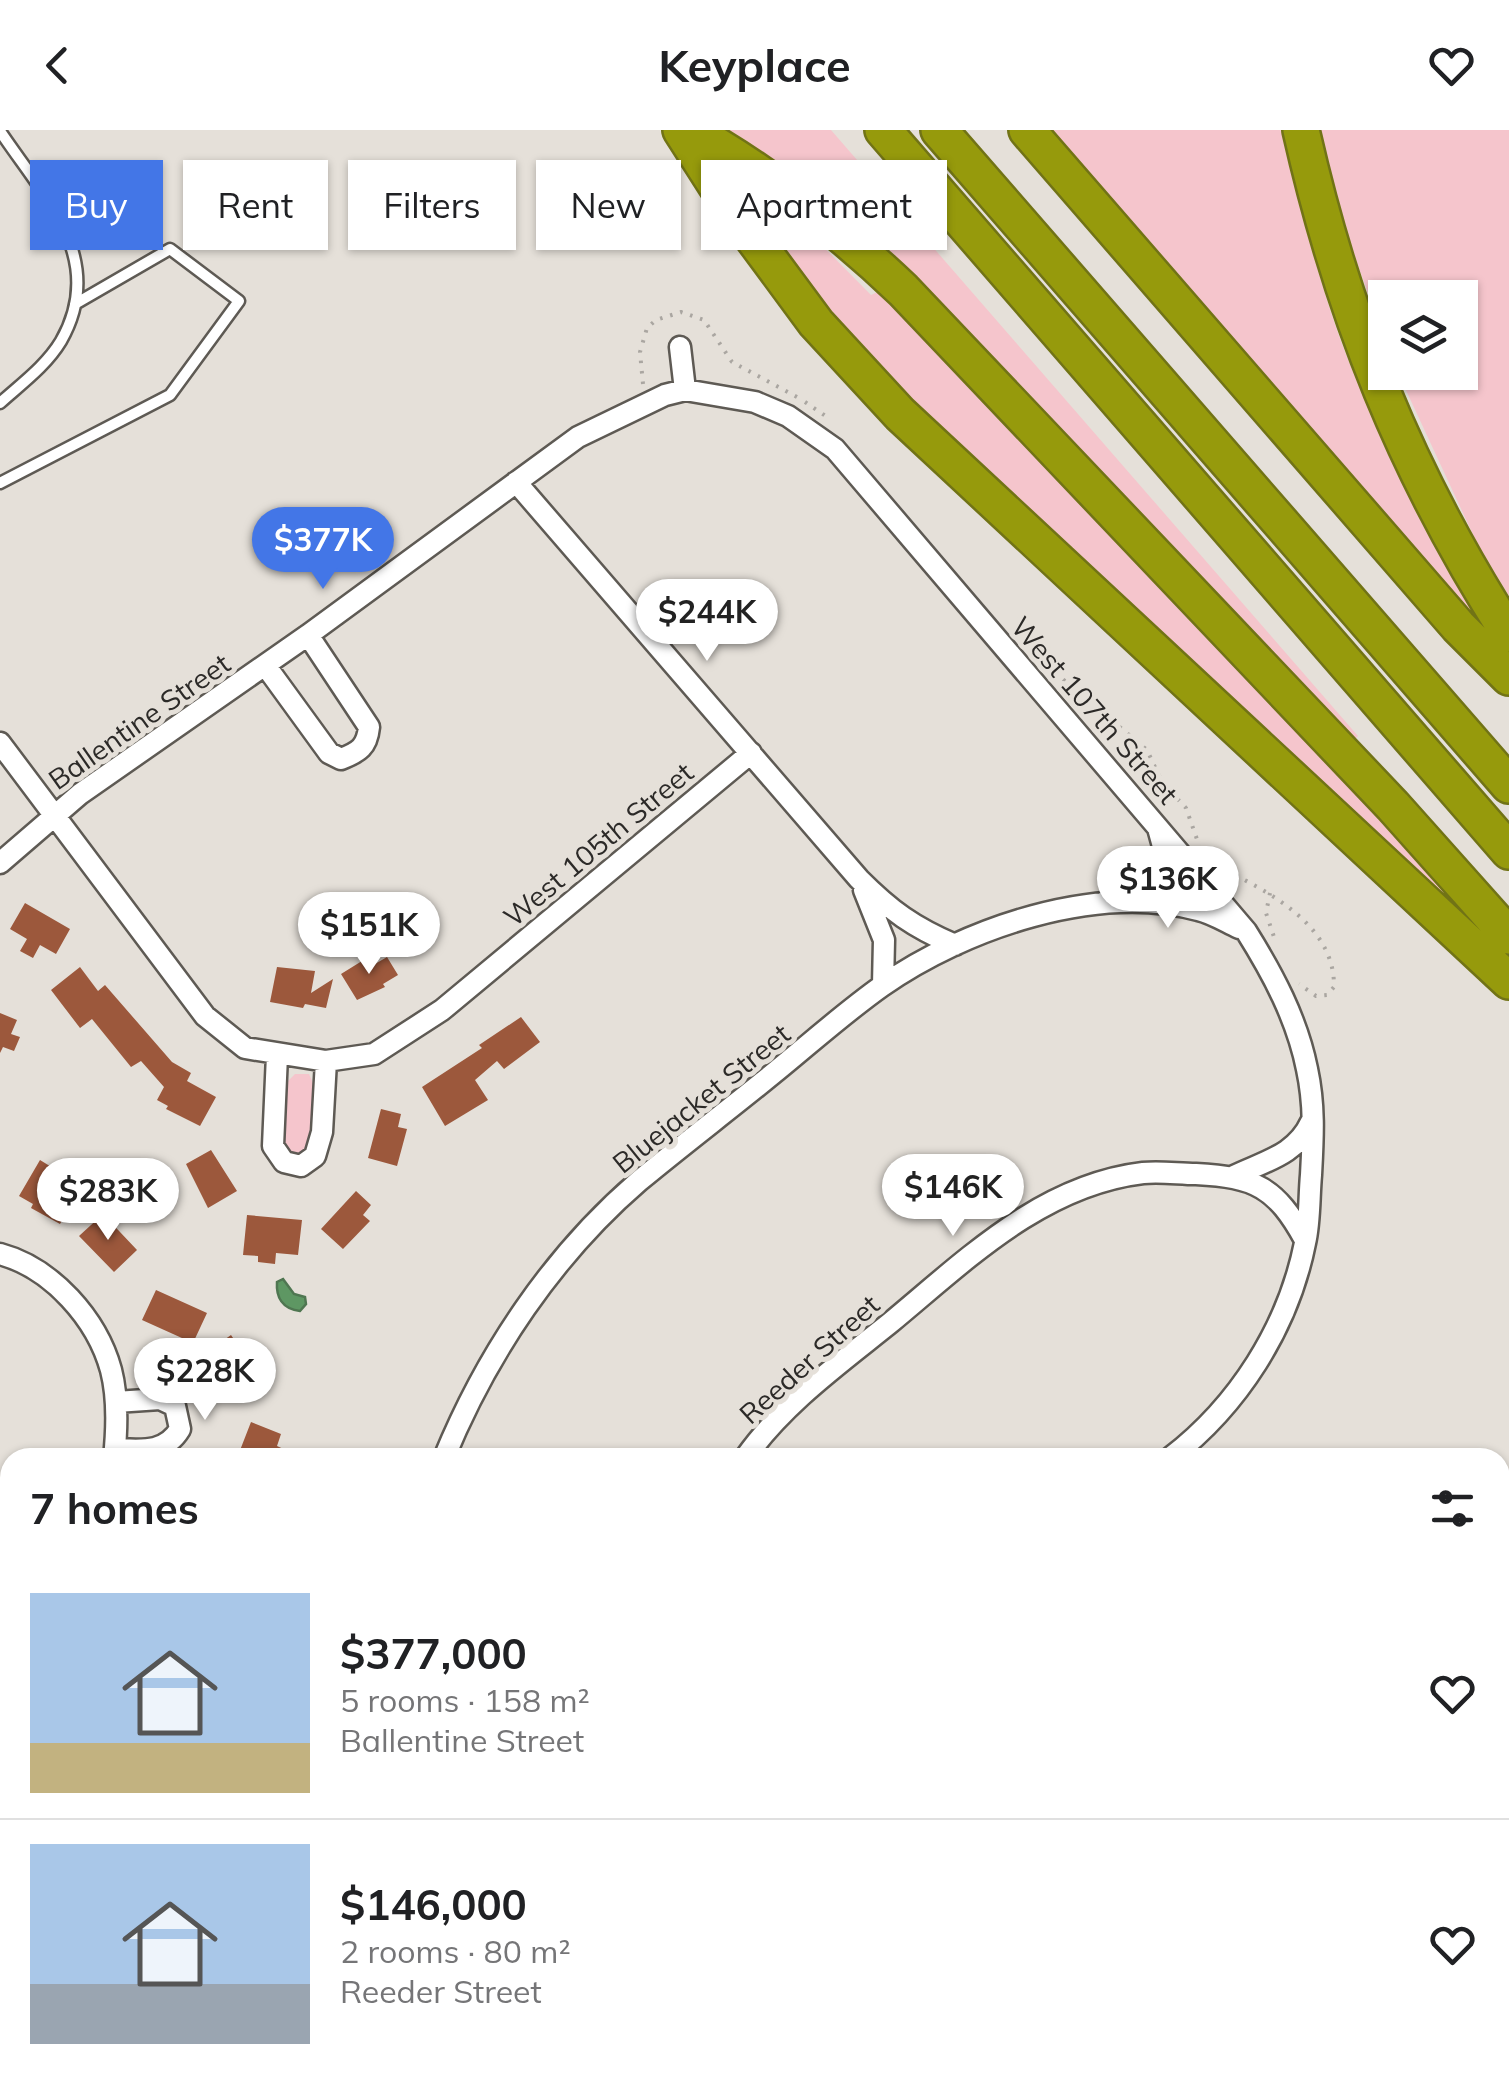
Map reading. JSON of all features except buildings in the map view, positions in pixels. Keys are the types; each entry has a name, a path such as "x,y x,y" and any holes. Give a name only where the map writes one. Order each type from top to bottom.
{"highway":[{"path":"883,130 1509,851"},
{"path":"938,130 1509,785"},
{"path":"1026,130 1458,626 1509,677"},
{"path":"1301,130 1316,199 1382,396 1434,507 1509,634"},
{"path":"687,134 770,178 864,253 940,328 1393,806 1509,936"},
{"path":"687,134 731,208 816,323 900,414 1509,981"}],"street":[{"path":"680,347 685,390"},
{"name":"Ballentine Street","path":"0,863 54,815 578,437 665,395 685,390"},
{"name":"West 107th Street","path":"685,390 756,402 788,416 835,449 1246,931 1273,975 1295,1024 1315,1114 1306,1242 1288,1303 1247,1378 1216,1416 1181,1448"},
{"path":"516,482 890,910 916,928 955,946"},
{"name":"Ballentine Street","path":"265,665 328,752 342,759 358,753 368,740 369,727 308,635"},
{"name":"West 105th Street","path":"0,743 205,1016 245,1048 326,1061 374,1054 442,1010 751,753"},
{"name":"Bluejacket Street","path":"1096,905 1128,892 1151,872 1164,850 1158,827"},
{"path":"860,878 884,940 883,985"},
{"name":"Bluejacket Street","path":"449,1448 488,1366 524,1310 568,1254 638,1182 883,985 980,932 1096,905 1146,903 1200,910 1246,931"},
{"path":"276,1054 273,1146 284,1162 301,1166 316,1156 322,1132 326,1061"},
{"name":"Reeder Street","path":"1234,1176 1292,1151 1315,1114"},
{"name":"Reeder Street","path":"753,1448 816,1383 1022,1218 1064,1195 1105,1180 1145,1172 1234,1176 1254,1182 1288,1211 1306,1242"},
{"path":"0,1254 50,1279 95,1332 111,1370 116,1402 115,1448"},
{"path":"116,1402 160,1399 175,1406 180,1429 174,1439 160,1448"}],"lane":[{"path":"0,131 70,234 79,268 75,304 61,341 0,403"},
{"path":"0,483 170,395 240,302 170,249 75,304"}],"path":[{"path":"1277,945 1266,913 1270,893 1319,937 1334,987 1327,995 1316,996 1302,988 1294,977"}],"shaded area":[{"path":"717,130 831,130 857,160 748,160"},
{"path":"1048,130 1282,130 1322,284 1354,374 1411,496 1480,612 1470,616"},
{"path":"1318,130 1509,130 1509,596 1482,554 1406,390 1478,390 1478,280 1368,280 1368,294"},
{"path":"783,250 826,250 871,295 884,289 1479,922 1473,927 942,432 868,356"},
{"path":"841,250 935,250 1358,736 1351,743"},
{"path":"295,1074 309,1074 316,1090 309,1148 297,1156 282,1146 286,1083"},
{"path":"283,1279 294,1294 305,1297 306,1304 300,1311 289,1308 279,1297 277,1282"}]}
